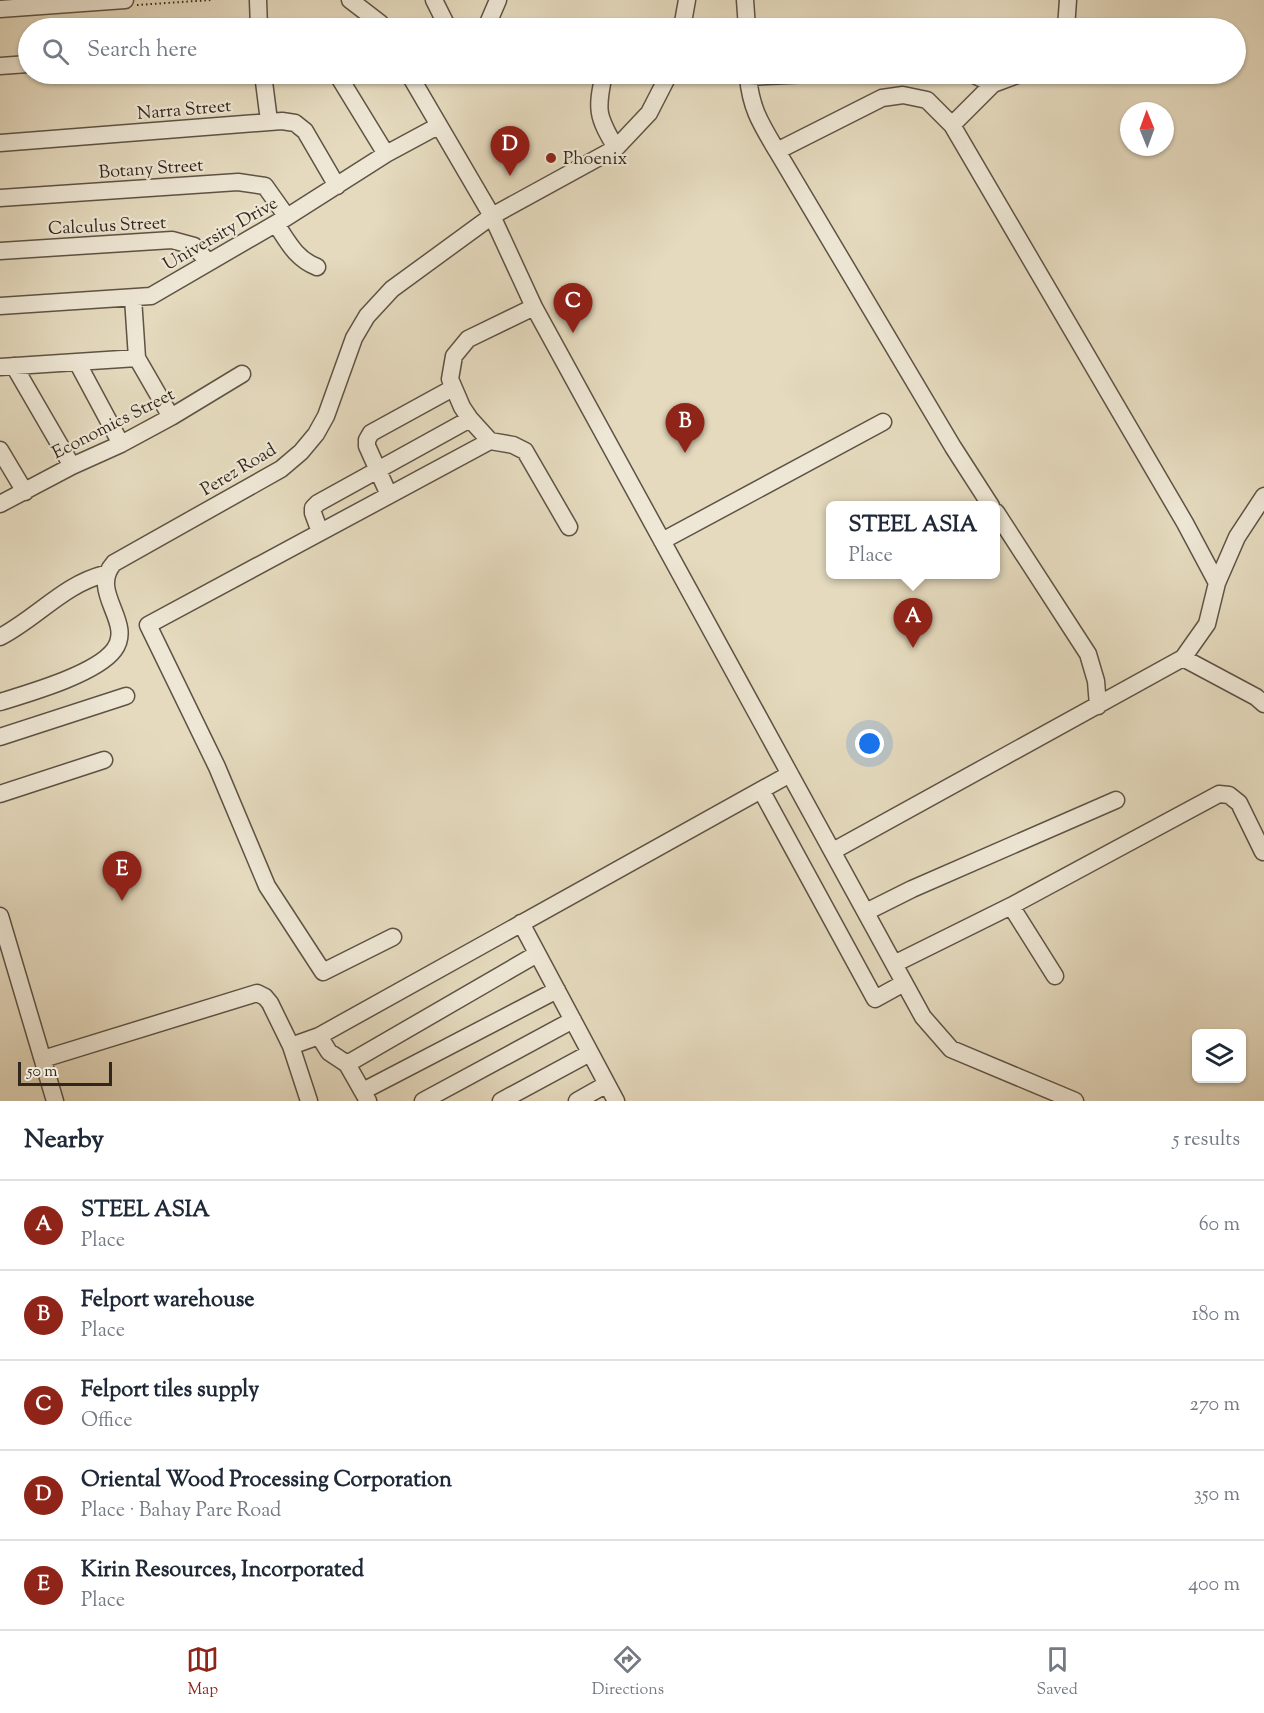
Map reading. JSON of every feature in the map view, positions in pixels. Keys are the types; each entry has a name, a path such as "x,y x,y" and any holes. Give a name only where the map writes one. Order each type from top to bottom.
{"street":[{"path":"0,9 125,0"},
{"path":"258,0 259,18"},
{"path":"350,0 373,18"},
{"path":"434,0 443,18"},
{"path":"490,18 498,0"},
{"path":"683,18 687,0"},
{"path":"745,0 746,18"},
{"path":"1067,18 1068,0"},
{"path":"0,66 18,65"},
{"path":"264,84 269,121"},
{"path":"343,84 386,154"},
{"path":"414,84 492,216 534,307 923,1017 951,1049 1075,1101"},
{"path":"602,84 598,109 601,123 616,148"},
{"name":"Perez Road","path":"105,574 114,562 281,469 301,452 316,434 326,416 354,339 367,316 392,289 492,216 616,148 649,113 664,84"},
{"path":"749,84 750,98 756,117 953,447 988,501"},
{"path":"952,125 993,84"},
{"path":"777,151 882,98 903,95 927,100 952,125 1185,524 1217,583"},
{"name":"Narra Street","path":"0,143 282,121 295,123 305,131 338,186"},
{"name":"University Drive","path":"0,306 151,296 282,220 386,154 438,126"},
{"name":"Botany Street","path":"0,198 238,182 265,186 296,254 305,262 317,267"},
{"name":"Calculus Street","path":"0,251 171,240 194,246 208,262"},
{"path":"133,298 136,358 171,417"},
{"path":"534,307 468,339 454,356 450,380 470,419 490,441 513,445 525,451 569,527"},
{"path":"72,466 7,366 136,358"},
{"path":"77,362 121,444"},
{"name":"Economics Street","path":"0,504 72,466 121,444 242,374"},
{"path":"389,495 367,447 367,440 371,433 453,388"},
{"path":"320,532 313,513 313,508 318,503 470,419"},
{"path":"663,541 883,422"},
{"path":"393,937 323,972 267,886 217,767 148,625 490,441"},
{"path":"0,450 25,492"},
{"path":"833,851 1183,658 1207,624 1217,583 1237,537 1264,496"},
{"path":"1000,518 1088,654 1096,681 1098,706"},
{"path":"0,637 73,586 88,578 105,574 107,594 119,626 116,648 95,664 72,676 0,702"},
{"path":"1183,658 1256,697 1264,704"},
{"path":"0,738 126,696"},
{"path":"0,794 104,760"},
{"path":"291,1046 319,1036 790,774"},
{"path":"761,790 875,999 904,983"},
{"path":"894,964 1011,906 1219,794 1229,795 1239,803 1263,852"},
{"path":"866,912 912,889 1116,800"},
{"path":"1011,906 1055,976"},
{"path":"0,916 55,1101"},
{"path":"521,923 616,1101"},
{"path":"347,1064 537,954"},
{"path":"319,1036 329,1052 347,1064 366,1096 557,990"},
{"path":"43,1059 257,993 270,1003 291,1046 309,1101"},
{"path":"423,1101 573,1020"},
{"path":"501,1101 590,1053"},
{"path":"577,1101 607,1084"}],"place":[{"name":"Phoenix","path":"551,158"},
{"name":"Oriental Wood Processing Corporation","path":"510,176"},
{"name":"Felport tiles supply","path":"573,333"},
{"name":"Felport warehouse","path":"685,453"},
{"name":"STEEL ASIA","path":"913,648"},
{"name":"Kirin Resources, Incorporated","path":"122,901"}]}
